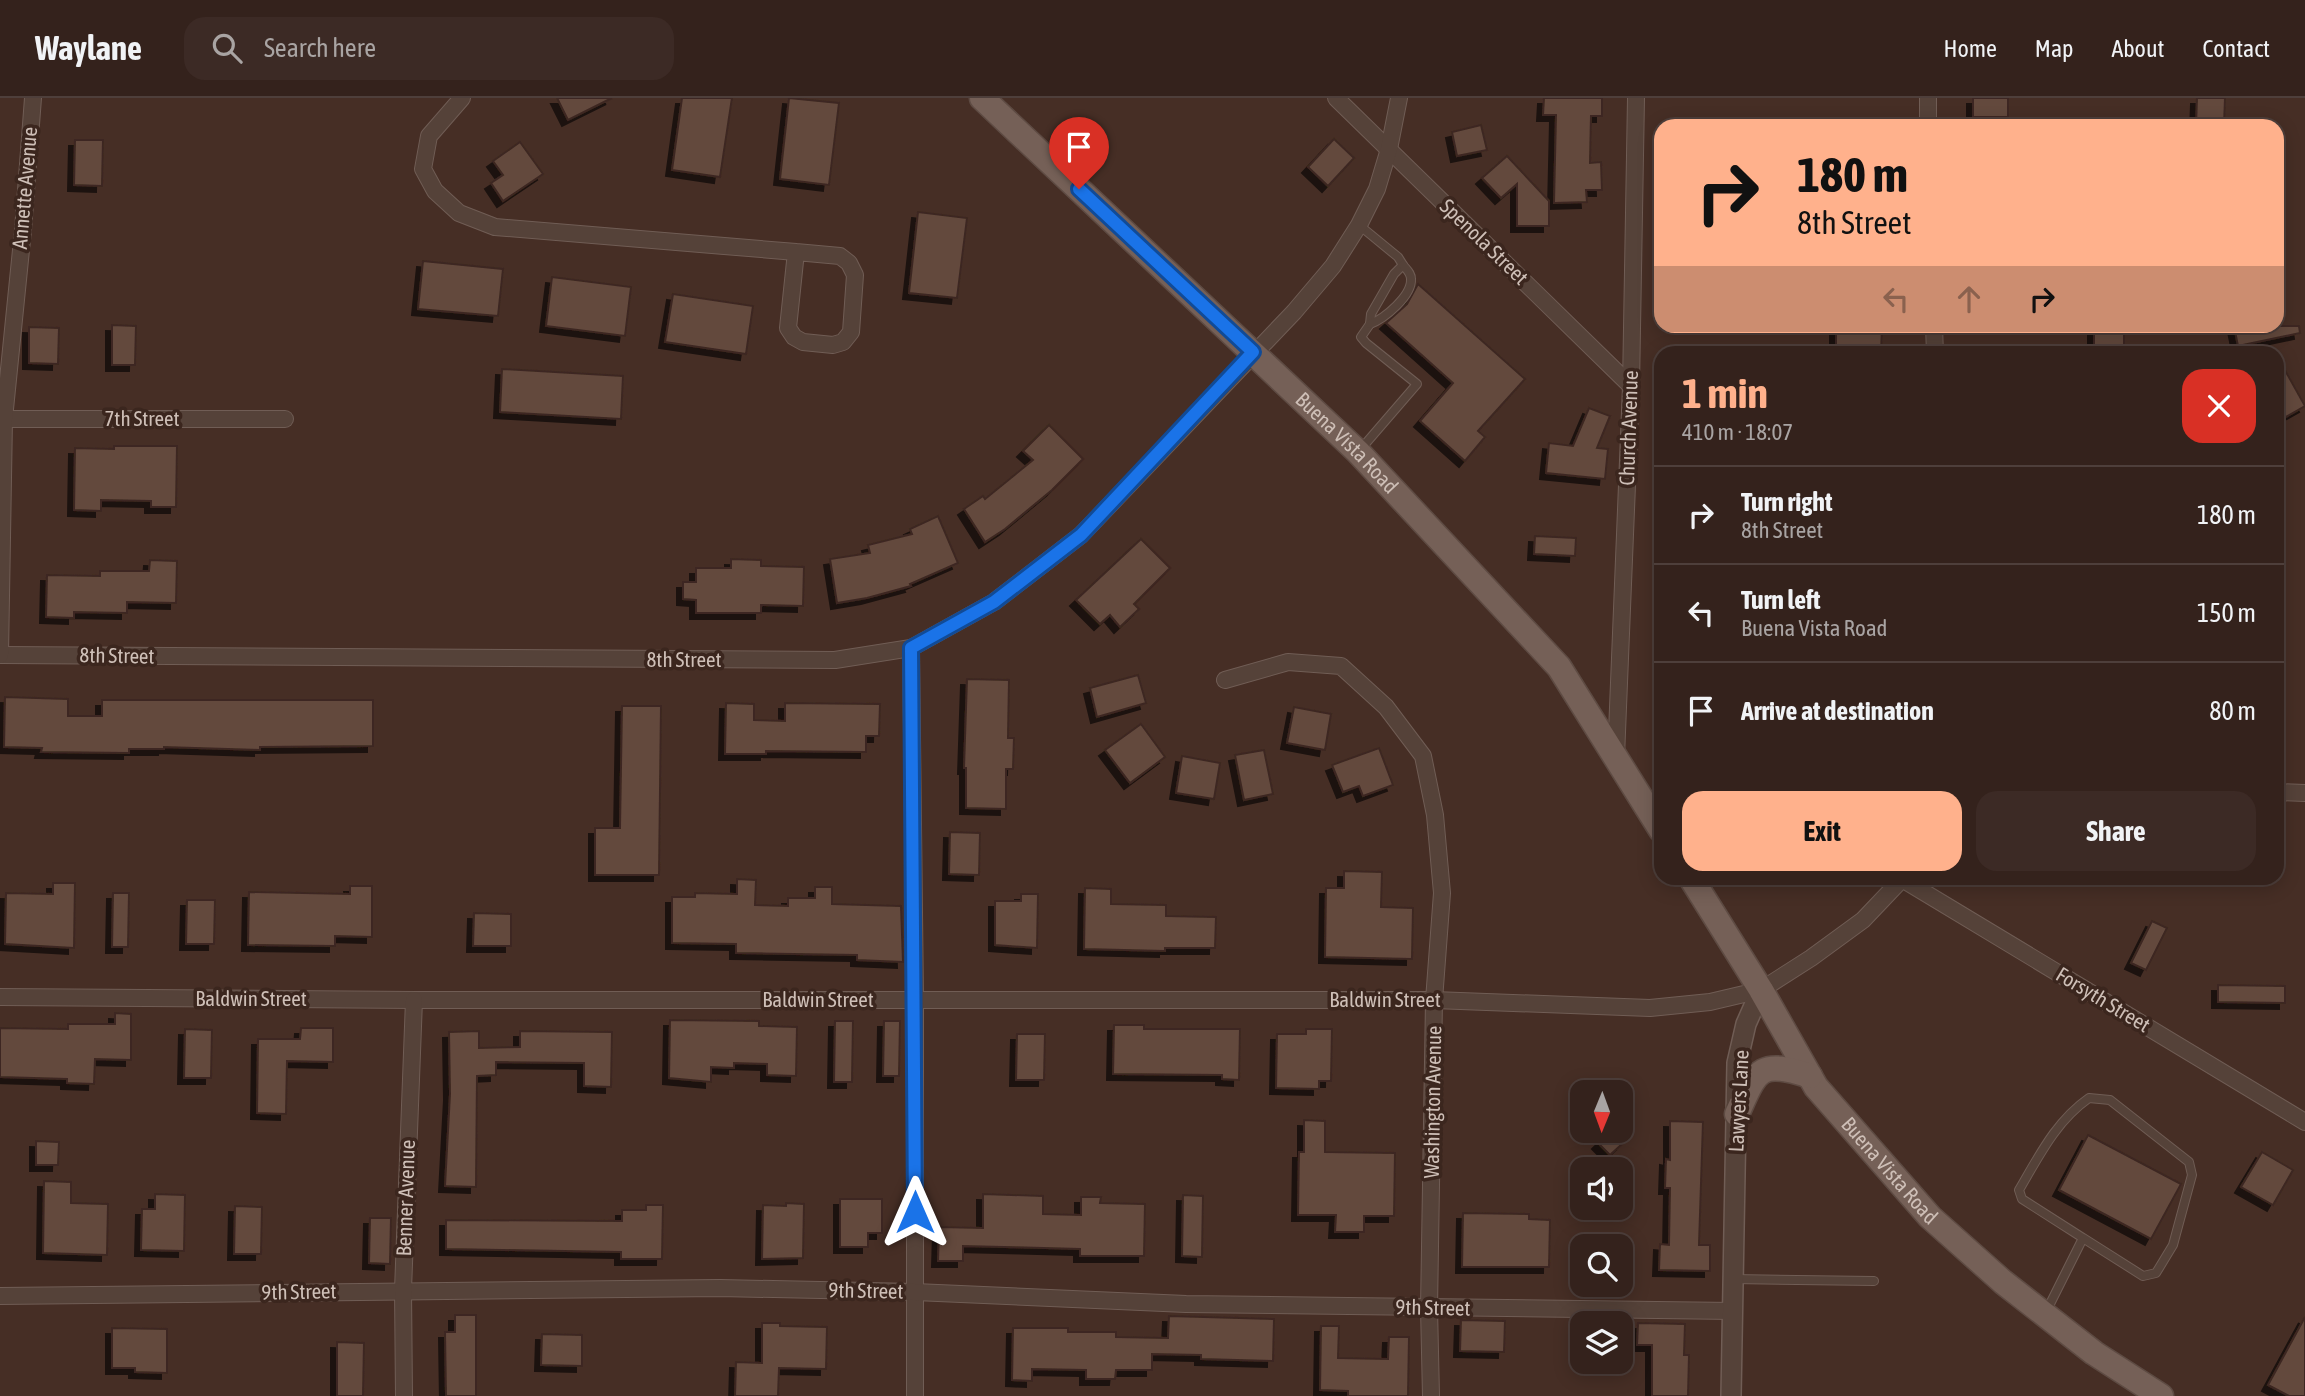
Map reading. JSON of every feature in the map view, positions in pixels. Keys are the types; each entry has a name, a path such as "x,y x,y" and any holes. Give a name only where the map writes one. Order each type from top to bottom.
{"main road":[{"name":"Buena Vista Road","path":"982,98 1358,452 1559,667 1654,819"},
{"name":"Buena Vista Road","path":"1695,885 1761,990 1816,1087 1930,1217 2003,1282 2094,1353 2161,1396"},
{"path":"1737,1114 1755,1076 1772,1068 1787,1069 1810,1076"}],"street":[{"name":"Annette Avenue","path":"0,655 2,419 23,230 33,98"},
{"path":"461,98 429,136 423,169 435,191 459,213 495,227 796,252 840,257 849,262 855,275 851,332 843,342 833,345 803,342 794,337 788,328 796,252"},
{"name":"Spenola Street","path":"1336,98 1631,386"},
{"name":"8th Street","path":"0,655 835,660 911,648 994,602 1081,535 1294,312 1333,267 1377,189 1389,149 1399,98"},
{"name":"Church Avenue","path":"1616,758 1631,386 1636,98"},
{"path":"1928,98 1928,119"},
{"name":"7th Street","path":"2,419 285,419"},
{"path":"911,648 915,1000 915,1396"},
{"name":"Washington Avenue","path":"1225,680 1288,662 1341,666 1385,707 1423,756 1435,815 1442,893 1434,1000 1429,1308 1431,1396"},
{"path":"2284,792 2305,793"},
{"path":"1761,990 1863,920 1896,885"},
{"name":"Forsyth Street","path":"1914,885 2305,1122"},
{"name":"Baldwin Street","path":"0,997 414,1000 1434,1000 1650,1008 1710,1002 1761,990"},
{"name":"Lawyers Lane","path":"1731,1396 1737,1063 1746,1024 1761,990"},
{"name":"Benner Avenue","path":"404,1396 403,1290 414,1000"},
{"name":"9th Street","path":"0,1296 720,1288 915,1292 1186,1304 1732,1311"}],"lane":[{"path":"1359,225 1398,257 1410,274 1411,283 1407,292 1382,320 1370,324"},
{"path":"1358,452 1416,384 1361,337 1394,274 1403,265"},
{"path":"2089,1098 2109,1100 2189,1162 2192,1175 2173,1245 2156,1273 2143,1276 2083,1238 2022,1199 2019,1191 2054,1131 2072,1110 2089,1098"},
{"path":"2045,1315 2083,1238"},
{"path":"1733,1279 1874,1280"}],"building":[{"path":"557,98 612,98 568,120"},
{"path":"682,98 732,98 720,177 672,170"},
{"path":"789,98 839,103 829,185 780,179"},
{"path":"1544,98 1602,98 1602,116 1591,116 1590,163 1601,162 1602,190 1586,190 1587,202 1554,203 1556,115 1543,115"},
{"path":"1973,98 2008,98 2008,117 1973,117"},
{"path":"2197,98 2225,98 2224,119 2196,119"},
{"path":"1481,125 1487,150 1457,156 1452,132"},
{"path":"1334,139 1354,158 1328,186 1308,167"},
{"path":"75,140 103,140 102,186 74,185"},
{"path":"520,142 543,174 503,201 491,183 503,175 493,161"},
{"path":"1507,156 1549,201 1549,226 1517,226 1517,184 1501,198 1482,178"},
{"path":"918,212 967,218 957,298 909,293"},
{"path":"423,261 503,269 498,316 418,309"},
{"path":"552,277 631,287 625,336 546,326"},
{"path":"1418,284 1525,379 1478,431 1485,437 1465,461 1420,421 1453,383 1386,323 1407,304"},
{"path":"673,294 753,306 746,354 665,342"},
{"path":"112,325 136,326 135,365 112,365"},
{"path":"2284,326 2299,326 2300,333 2238,346 2235,333 2284,333"},
{"path":"29,327 59,328 58,364 29,363"},
{"path":"1836,333 1882,333 1881,346 1836,346"},
{"path":"2094,333 2124,333 2124,346 2094,346"},
{"path":"2284,368 2305,406 2284,418"},
{"path":"502,369 623,376 621,419 500,412"},
{"path":"1589,408 1610,416 1597,448 1608,449 1605,479 1546,473 1549,443 1573,446"},
{"path":"1049,425 1083,459 1052,490 985,542 964,509 983,496 985,499 1033,460 1023,451"},
{"path":"114,446 177,446 176,507 151,507 151,501 101,500 101,511 74,510 75,448 114,449"},
{"path":"938,516 958,563 910,584 911,586 837,603 830,559 870,553 868,545 912,534 910,529"},
{"path":"1535,536 1576,538 1575,556 1534,554"},
{"path":"1141,539 1170,568 1134,604 1139,609 1120,627 1110,615 1100,624 1076,600"},
{"path":"731,559 761,560 761,566 804,567 803,606 761,605 761,613 696,613 696,600 683,599 683,582 696,582 696,568 731,568"},
{"path":"150,560 177,561 176,603 127,602 127,613 74,612 74,618 46,617 47,575 100,576 100,571 149,571"},
{"path":"1138,675 1146,703 1097,717 1090,688"},
{"path":"967,679 1009,680 1008,738 1014,738 1013,769 1006,769 1006,809 966,808 964,768"},
{"path":"5,697 68,699 68,716 102,716 102,700 373,700 373,746 260,747 260,750 164,747 129,749 129,753 41,752 42,748 4,747"},
{"path":"726,703 754,704 754,720 785,721 785,703 880,704 879,736 866,736 866,752 766,751 766,754 725,754"},
{"path":"622,706 661,706 659,875 595,875 595,828 620,828"},
{"path":"1294,707 1331,714 1325,750 1287,743"},
{"path":"1141,724 1165,757 1130,783 1105,750"},
{"path":"1379,748 1393,785 1363,796 1359,786 1343,792 1332,765"},
{"path":"1264,750 1273,794 1244,800 1235,755"},
{"path":"1182,756 1220,763 1214,799 1176,793"},
{"path":"950,832 980,833 979,875 949,874"},
{"path":"1344,871 1382,872 1381,907 1413,908 1412,959 1325,957 1326,888 1344,888"},
{"path":"737,879 756,880 755,905 788,906 788,898 815,898 815,887 832,887 832,904 901,906 903,962 857,960 857,955 736,953 736,944 672,943 672,897 695,897 695,893 737,894"},
{"path":"53,883 75,883 74,948 5,944 6,893 53,894"},
{"path":"350,886 372,886 372,937 335,936 335,946 248,945 249,892 350,894"},
{"path":"1085,888 1111,889 1111,904 1166,905 1166,916 1216,917 1215,948 1165,948 1165,951 1084,949"},
{"path":"113,893 129,893 128,947 112,947"},
{"path":"1021,894 1038,894 1037,948 995,945 995,901 1021,901"},
{"path":"187,900 215,900 214,944 186,944"},
{"path":"474,913 511,914 511,946 473,946"},
{"path":"2152,921 2167,928 2146,970 2131,963"},
{"path":"2218,985 2285,986 2285,1003 2218,1002"},
{"path":"115,1013 131,1014 131,1060 95,1059 94,1084 67,1083 67,1079 0,1077 0,1028 68,1029 68,1024 115,1024"},
{"path":"670,1020 759,1021 759,1026 797,1027 796,1076 767,1075 767,1064 734,1063 734,1068 711,1067 711,1082 669,1078"},
{"path":"835,1021 853,1021 852,1082 834,1082"},
{"path":"884,1021 900,1021 899,1076 883,1076"},
{"path":"1114,1025 1144,1025 1144,1029 1240,1029 1239,1080 1222,1079 1222,1075 1113,1074"},
{"path":"301,1028 333,1028 333,1062 287,1061 286,1114 257,1113 258,1039 300,1039"},
{"path":"185,1029 212,1030 211,1078 184,1078"},
{"path":"1306,1029 1332,1029 1331,1081 1319,1081 1319,1089 1276,1088 1277,1034 1306,1034"},
{"path":"479,1031 479,1048 520,1047 520,1031 612,1032 611,1087 584,1086 584,1063 496,1062 496,1075 477,1076 476,1187 445,1186 450,1094 449,1032"},
{"path":"1017,1034 1045,1034 1044,1080 1016,1080"},
{"path":"1304,1120 1325,1121 1325,1152 1395,1153 1394,1216 1364,1216 1364,1232 1335,1232 1336,1215 1298,1215 1299,1152 1304,1152"},
{"path":"1670,1121 1703,1122 1699,1245 1710,1245 1710,1271 1659,1270 1660,1244 1669,1245 1670,1188 1665,1188 1666,1159 1670,1160"},
{"path":"2088,1135 2181,1184 2151,1239 2059,1190"},
{"path":"36,1141 59,1142 58,1165 36,1165"},
{"path":"1598,1143 1622,1144 1610,1155"},
{"path":"2262,1152 2293,1170 2273,1205 2241,1187"},
{"path":"44,1181 71,1182 71,1203 108,1204 107,1255 43,1253"},
{"path":"155,1194 185,1195 184,1251 141,1250 142,1209 155,1209"},
{"path":"983,1194 1043,1196 1043,1214 1081,1215 1081,1197 1101,1197 1100,1203 1145,1204 1144,1256 1080,1256 1080,1249 963,1246 963,1261 938,1261 939,1227 983,1228"},
{"path":"1183,1195 1203,1196 1202,1257 1182,1256"},
{"path":"840,1199 882,1199 882,1233 868,1233 868,1247 840,1247"},
{"path":"786,1203 804,1204 803,1258 762,1259 763,1205 786,1206"},
{"path":"646,1205 663,1205 662,1259 621,1259 621,1252 446,1249 446,1220 622,1221 622,1210 646,1210"},
{"path":"235,1206 262,1207 261,1254 234,1254"},
{"path":"1463,1213 1529,1214 1529,1219 1550,1220 1549,1267 1462,1267"},
{"path":"370,1218 391,1218 390,1264 369,1263"},
{"path":"455,1315 476,1315 476,1396 446,1396 445,1332 455,1332"},
{"path":"1169,1316 1274,1319 1273,1361 1201,1359 1201,1355 1152,1354 1152,1370 1116,1370 1115,1379 1086,1379 1086,1370 1032,1369 1032,1381 1012,1380 1013,1328 1068,1328 1068,1332 1116,1332 1116,1337 1168,1338"},
{"path":"2305,1317 2305,1396 2289,1396 2268,1385"},
{"path":"1461,1320 1505,1321 1504,1352 1460,1351"},
{"path":"762,1323 827,1327 826,1369 779,1368 778,1396 735,1396 736,1362 762,1363"},
{"path":"1638,1323 1685,1324 1684,1355 1689,1355 1688,1396 1652,1396 1652,1345 1637,1345"},
{"path":"1321,1326 1339,1326 1338,1358 1388,1359 1389,1337 1409,1337 1408,1396 1348,1396 1348,1391 1320,1390"},
{"path":"112,1328 167,1329 167,1373 112,1368"},
{"path":"542,1334 582,1335 582,1366 541,1365"},
{"path":"337,1342 364,1343 363,1396 337,1396"}],"route":[{"path":"915,1212 911,648 994,602 1081,535 1253,352 1079,189"}]}
